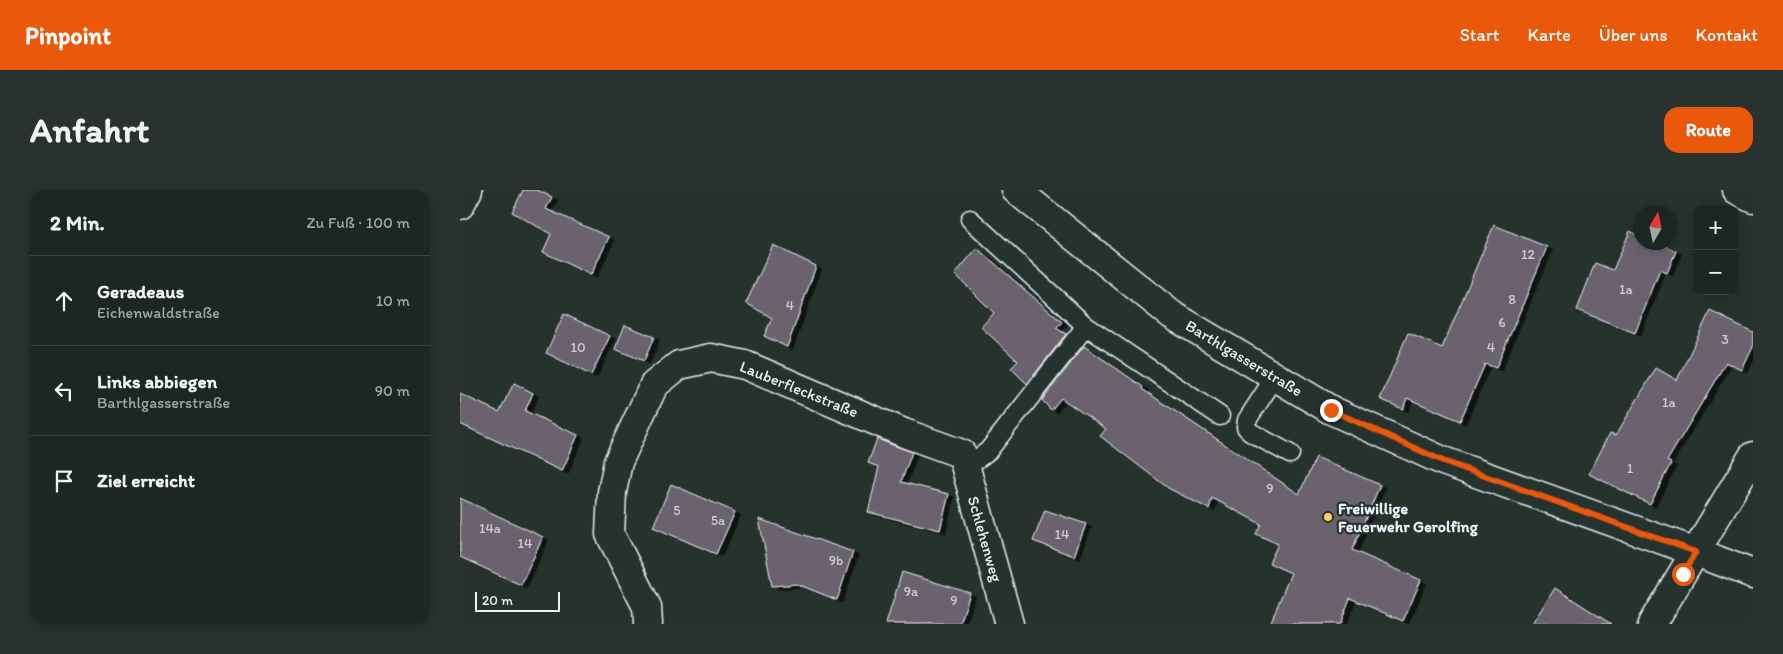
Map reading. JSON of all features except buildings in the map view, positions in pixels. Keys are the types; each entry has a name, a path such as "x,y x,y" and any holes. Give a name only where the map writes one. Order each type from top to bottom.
{"street":[{"path":"460,205 468,190"},
{"name":"Barthlgasserstraße","path":"1016,190 1172,315 1331,410 1443,461 1753,574"},
{"path":"1737,190 1753,198"},
{"name":"Lauberfleckstraße","path":"648,624 647,607 610,534 612,492 618,462 654,384 679,365 712,358 745,365 904,433 964,461"},
{"path":"1652,624 1753,456"},
{"name":"Schlehenweg","path":"964,461 1009,624"}],"lane":[{"path":"970,220 1086,326 1220,416"},
{"path":"964,461 988,451 1086,326"},
{"path":"1275,376 1247,420 1246,427 1250,432 1290,454"}],"place":[{"name":"Freiwillige Feuerwehr Gerolfing","path":"1328,517"}],"route":[{"path":"1331,410 1443,461 1696,552 1683,574"}]}
